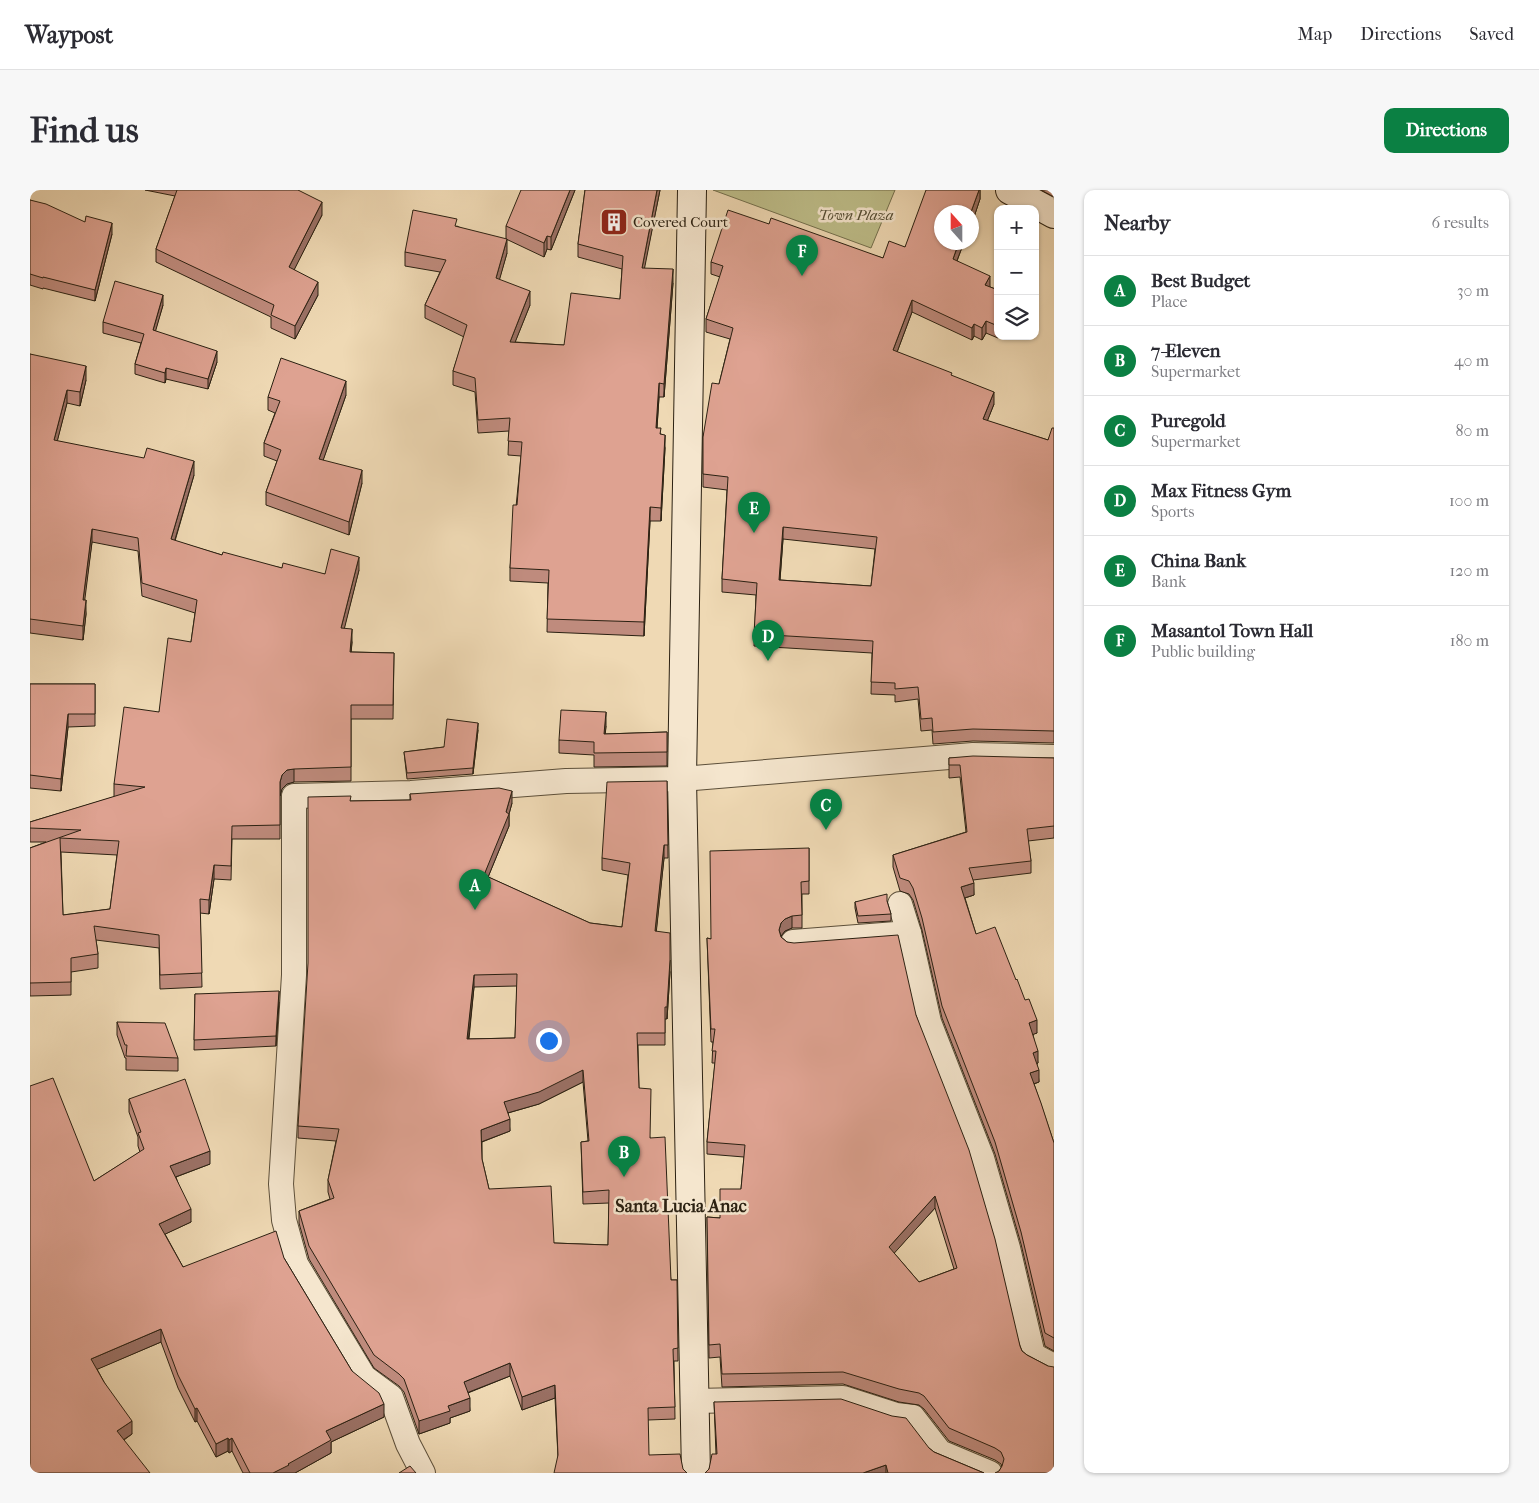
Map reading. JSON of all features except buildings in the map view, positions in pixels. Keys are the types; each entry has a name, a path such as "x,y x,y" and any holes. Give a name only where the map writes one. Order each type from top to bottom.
{"street":[{"path":"692,190 682,779 696,1473"},
{"path":"1010,190 1054,214"},
{"path":"423,1473 408,1444 391,1397 364,1377 296,1264 284,1220 281,1184 294,975 294,796 411,793 566,781 682,779 972,755 1054,757"},
{"path":"900,904 909,933 929,1022 982,1158 1008,1248 1033,1355 1054,1366"},
{"path":"793,942 909,933"},
{"path":"695,1400 843,1398 896,1415 913,1416 940,1452 990,1473"}],"green space":[{"name":"Town Plaza","path":"713,190 895,190 871,248"}],"place":[{"name":"Covered Court","path":"614,222"},
{"name":"Masantol Town Hall","path":"802,276"},
{"name":"China Bank","path":"754,533"},
{"name":"Max Fitness Gym","path":"768,661"},
{"name":"Puregold","path":"826,830"},
{"name":"Best Budget","path":"475,910"},
{"name":"7-Eleven","path":"624,1177"}],"district":[{"name":"Santa Lucia Anac","path":"681,1206"}]}
